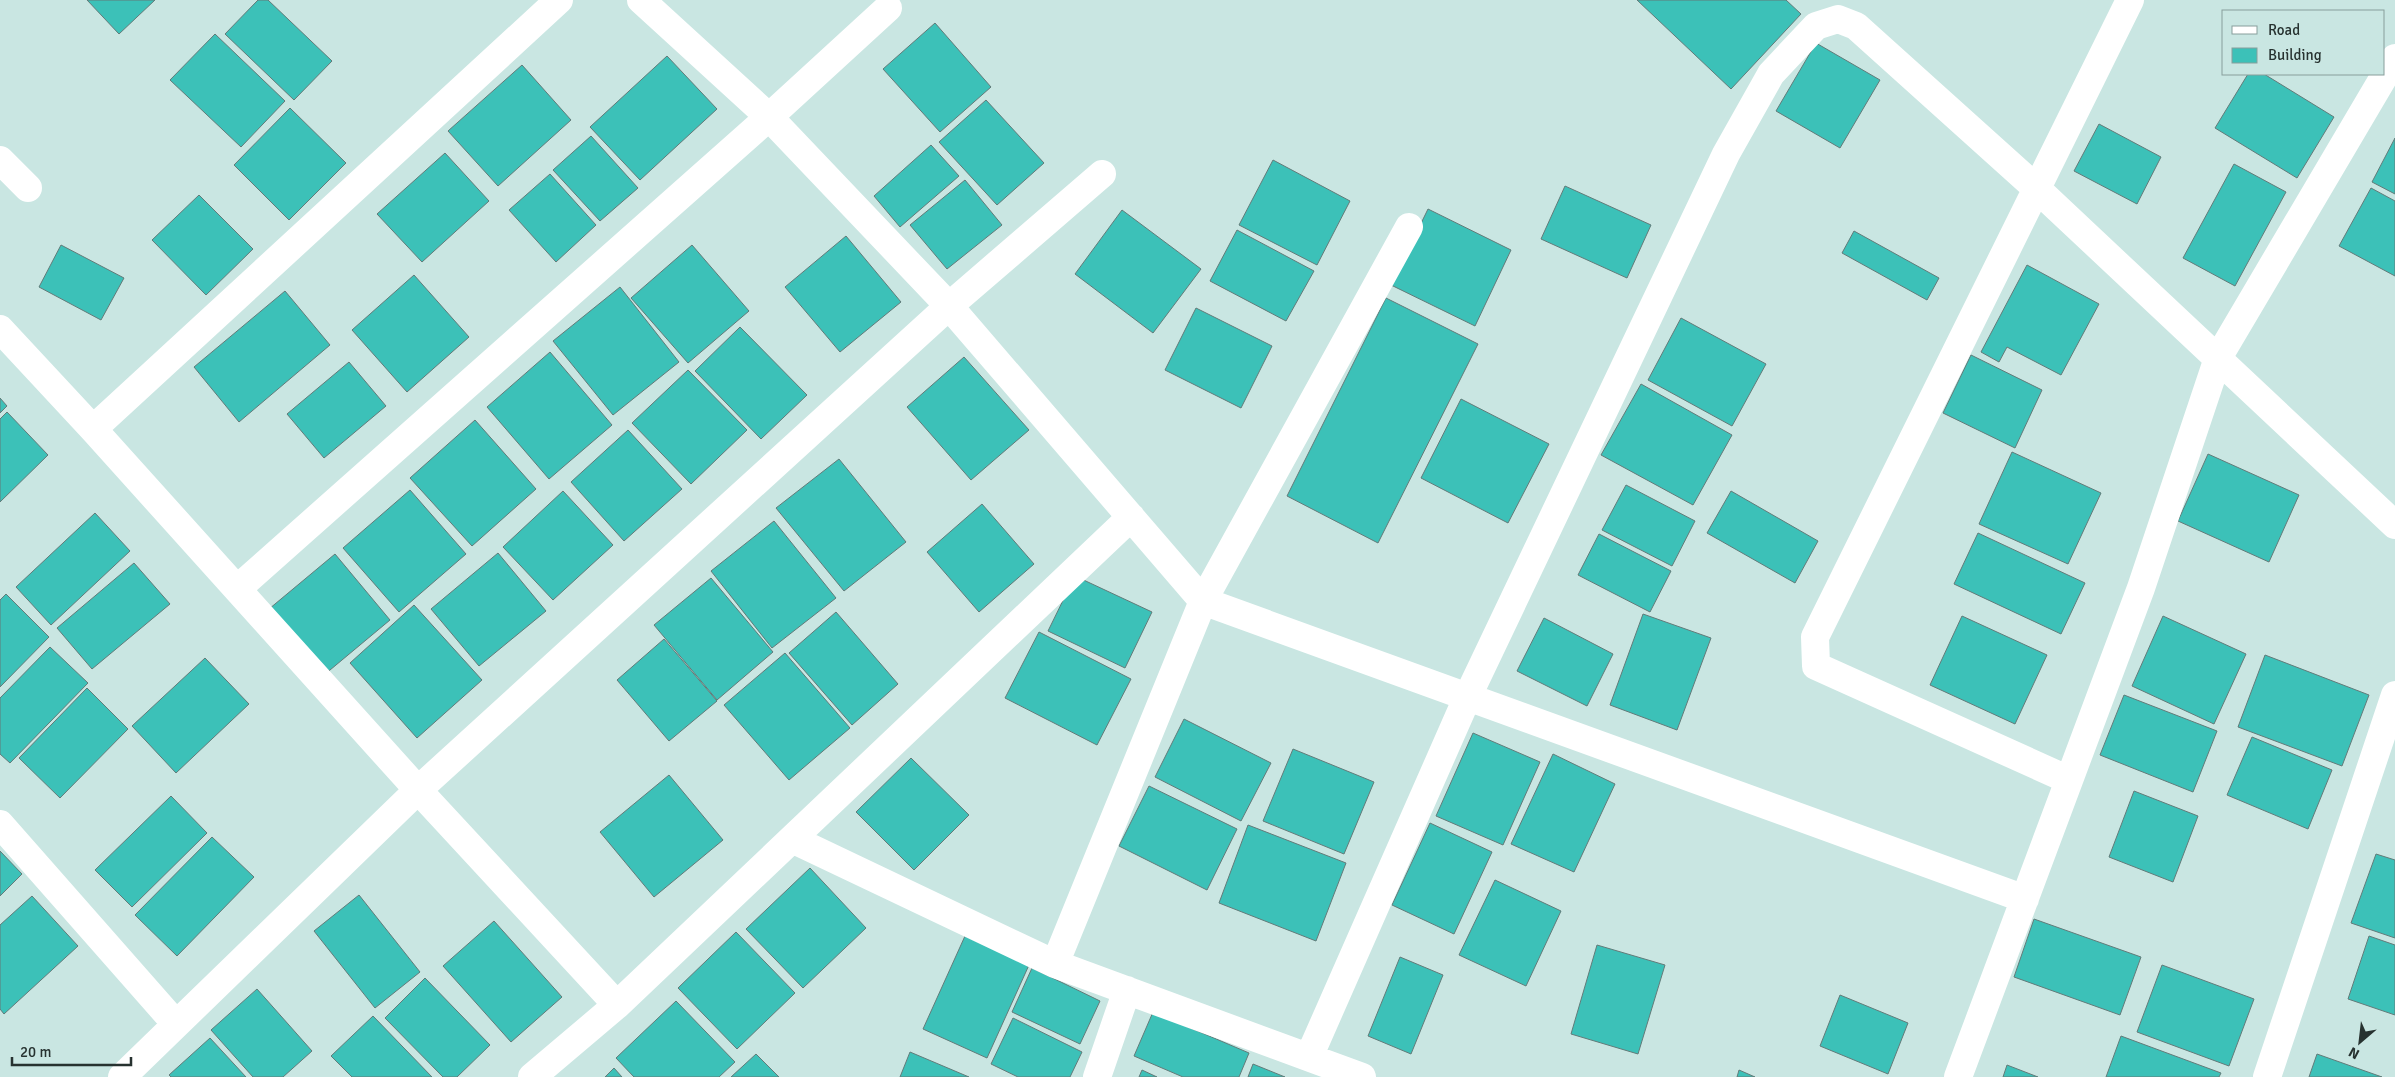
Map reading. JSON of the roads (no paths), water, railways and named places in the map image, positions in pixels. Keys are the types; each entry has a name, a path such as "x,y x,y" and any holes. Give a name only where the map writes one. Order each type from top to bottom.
{"street":[{"path":"93,429 559,0"},
{"path":"641,0 769,117 949,306 1203,601 2025,899"},
{"path":"2070,780 1816,666 1815,637 2130,0"},
{"path":"237,589 769,117 888,8"},
{"path":"1309,1057 1467,698 1726,154 1771,74 1816,26 1838,19 1856,26 2036,188 2395,525"},
{"path":"2385,75 2395,58"},
{"path":"1958,1077 2142,588 2218,358 2385,75"},
{"path":"0,160 28,188"},
{"path":"122,1077 418,790 949,306 1102,174"},
{"path":"1055,964 1203,601 1409,227"},
{"path":"0,329 93,429 418,790 617,1005"},
{"path":"532,1077 617,1005 1131,516"},
{"path":"2267,1077 2395,695"},
{"path":"0,824 176,1024"},
{"path":"792,839 1055,964 1362,1077"},
{"path":"1097,1077 1127,990"}]}
